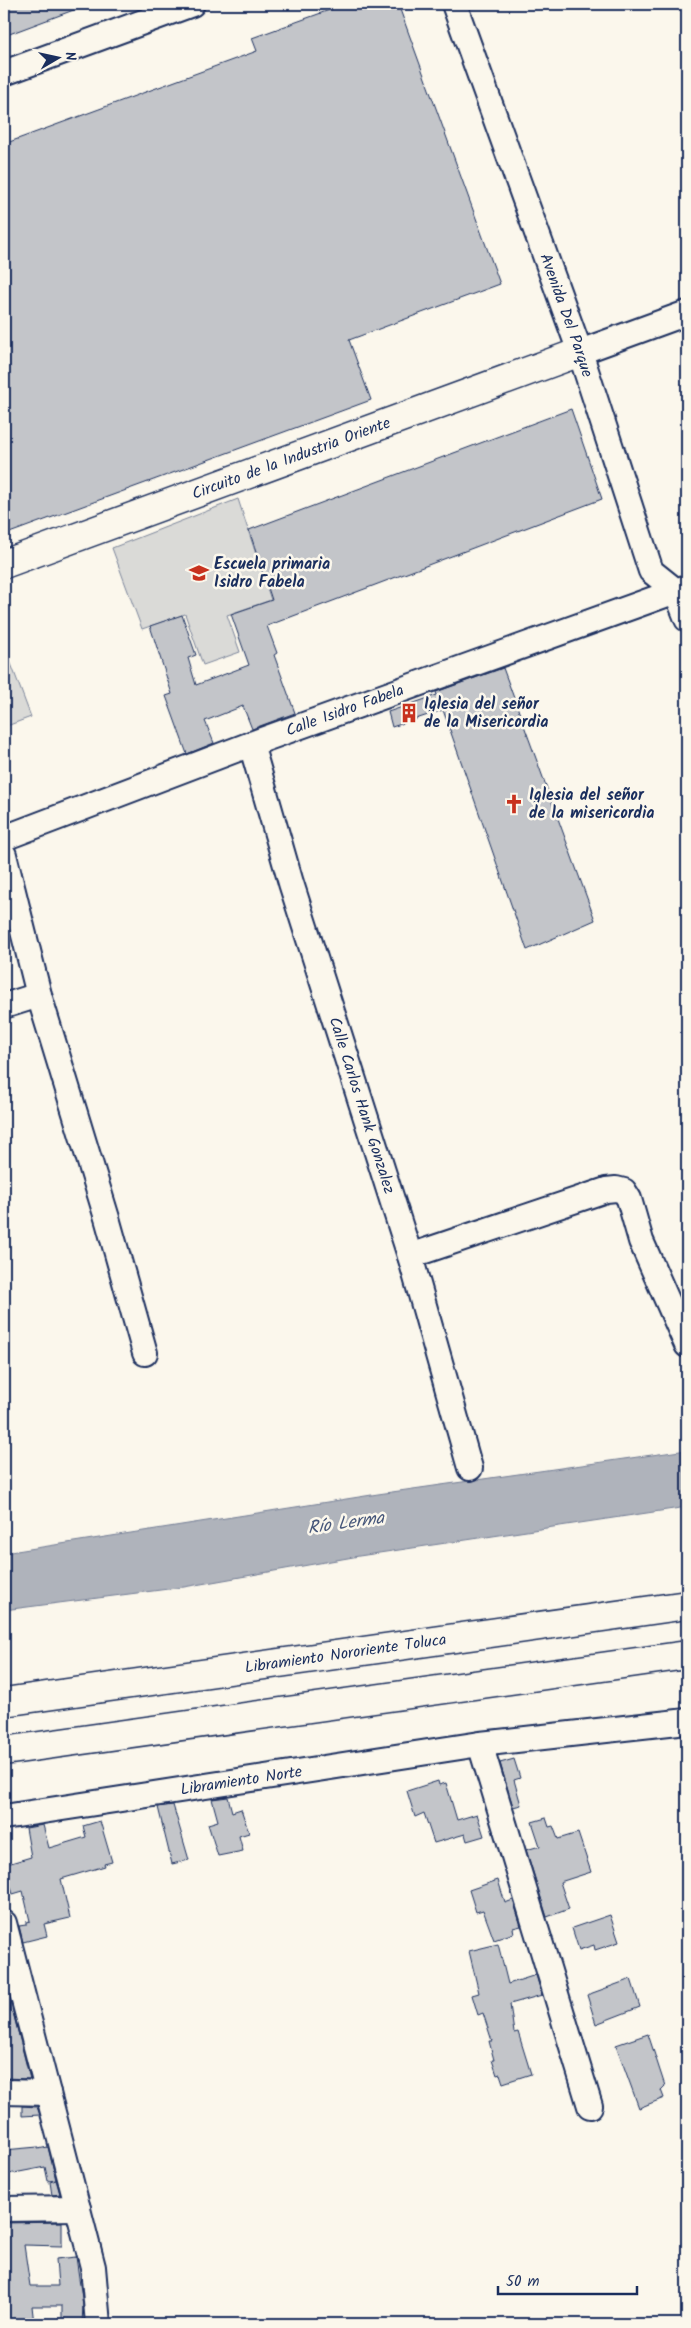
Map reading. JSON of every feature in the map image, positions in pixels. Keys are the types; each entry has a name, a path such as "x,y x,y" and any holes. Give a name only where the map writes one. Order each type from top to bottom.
{"highway":[{"name":"Circuito de la Industria Oriente","path":"4,564 580,352"},
{"name":"Libramiento Nororiente Toluca","path":"4,1702 687,1605"},
{"path":"4,1751 687,1655"}],"street":[{"path":"4,73 192,4"},
{"name":"Avenida Del Parque","path":"454,4 580,352 651,571 682,589 687,619"},
{"path":"580,352 687,313"},
{"name":"Calle Isidro Fabela","path":"4,838 251,744 682,589"},
{"name":"Calle Carlos Hank Gonzalez","path":"251,744 294,892 410,1256 470,1468"},
{"path":"4,855 39,995 107,1218 145,1353"},
{"path":"4,1006 39,995"},
{"path":"410,1256 606,1190 616,1189 624,1192 629,1199 642,1241 687,1345"},
{"name":"Libramiento Norte","path":"4,1817 480,1744 687,1721"},
{"path":"480,1744 590,2106"},
{"path":"4,1923 14,2006 48,2093 93,2267 98,2324"},
{"path":"4,2092 48,2093"},
{"path":"4,2209 78,2208"}],"shaded area":[{"path":"238,499 271,600 227,615 240,652 203,665 185,614 142,629 112,548"},
{"path":"4,645 31,717 4,727"},
{"path":"687,1730 687,1765 680,1731"}],"water":[{"name":"Río Lerma","path":"687,1450 687,1507 359,1556 184,1587 4,1610 4,1553 378,1494"}],"building":[{"path":"4,4 86,4 87,5 4,36"},
{"path":"346,4 398,4 500,284 349,340 371,400 4,535 4,144 257,51 252,38"},
{"path":"571,409 602,499 267,626 277,653 274,655 295,713 252,729 243,706 205,721 214,743 187,754 166,696 172,694 150,626 182,615 196,655 188,658 196,685 249,665 231,614 272,600 249,530"},
{"name":"Iglesia del señor de la misericordia","path":"503,668 595,920 527,950 443,710 392,727 388,712 437,695 436,692"},
{"path":"514,1759 520,1778 514,1780 521,1805 513,1807 500,1763"},
{"path":"438,1781 439,1785 446,1783 457,1820 477,1814 484,1836 467,1841 465,1834 434,1843 424,1813 415,1817 407,1791"},
{"path":"228,1797 232,1812 241,1809 249,1833 239,1836 243,1851 218,1856 208,1824 218,1821 212,1799"},
{"path":"173,1805 189,1860 172,1864 158,1807"},
{"path":"546,1818 549,1827 553,1826 558,1839 578,1833 591,1872 560,1882 569,1909 547,1917 526,1850 540,1846 532,1822"},
{"path":"100,1821 112,1862 104,1864 105,1866 61,1879 70,1918 44,1924 47,1936 23,1942 19,1926 26,1925 26,1922 30,1921 23,1891 13,1894 4,1865 31,1857 26,1828 43,1825 49,1848 86,1837 83,1826"},
{"path":"498,1880 505,1903 513,1900 521,1926 513,1928 514,1933 494,1940 483,1910 476,1912 469,1890"},
{"path":"610,1915 619,1942 595,1950 594,1945 579,1950 572,1928"},
{"path":"498,1944 508,1984 536,1975 542,1995 510,2004 514,2033 518,2032 531,2074 503,2083 500,2074 497,2075 492,2060 494,2060 489,2041 492,2041 483,2013 478,2015 472,1995 479,1993 469,1951"},
{"path":"4,1977 30,2079 4,2078"},
{"path":"631,1979 640,2007 596,2024 587,1995"},
{"path":"648,2034 665,2086 661,2090 664,2098 639,2108 616,2045"},
{"path":"22,2106 37,2107 40,2115 22,2116"},
{"path":"38,2147 38,2149 48,2147 56,2180 48,2181 45,2167 4,2175 4,2150"},
{"path":"56,2180 60,2194 52,2195 50,2182"},
{"path":"62,2222 62,2246 24,2245 30,2286 58,2286 56,2259 76,2257 83,2305 82,2324 62,2324 62,2306 32,2306 34,2324 8,2324 4,2284 4,2223"}],"place":[{"name":"Escuela primaria Isidro Fabela","path":"199,573"},
{"name":"Iglesia del señor de la Misericordia","path":"409,713"},
{"name":"Iglesia del señor de la misericordia","path":"514,804"}]}
